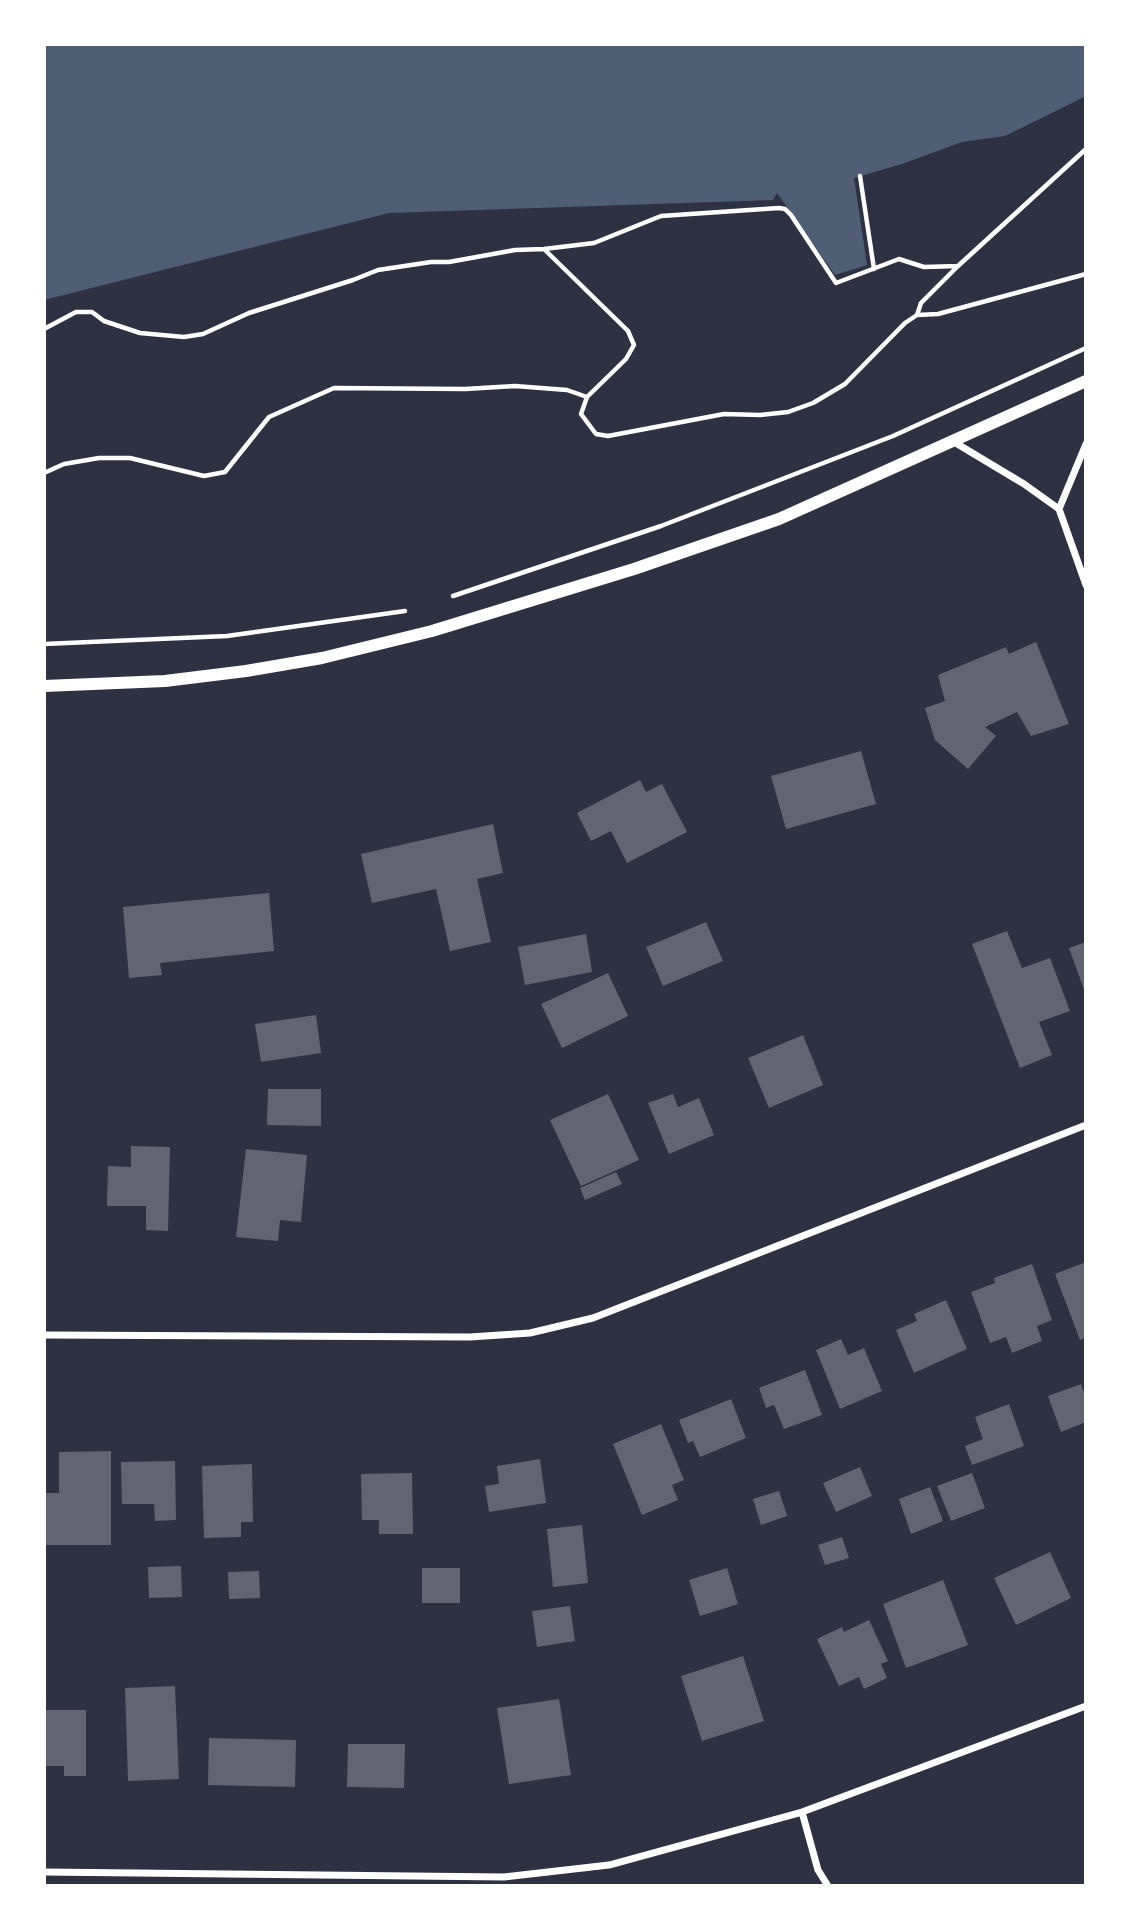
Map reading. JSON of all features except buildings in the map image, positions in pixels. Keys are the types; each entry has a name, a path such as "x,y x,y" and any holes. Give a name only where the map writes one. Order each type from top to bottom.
{"street":[{"path":"44,686 165,681 246,671 322,658 432,631 634,569 779,519 1086,381"},
{"path":"954,442 1024,484 1059,509 1086,585"},
{"path":"1059,509 1086,444"},
{"path":"44,1335 470,1337 530,1333 593,1318 1086,1125"},
{"path":"44,1872 504,1877 610,1865 802,1812 1086,1706"},
{"path":"802,1812 818,1870 828,1886"}],"path":[{"path":"917,315 921,303 958,265 1086,149"},
{"path":"860,176 874,269"},
{"path":"44,328 76,312 92,312 104,321 140,333 184,337 203,334 249,313 378,270 449,262 515,250 594,243 661,216 785,209 836,283 899,259 924,267 958,265"},
{"path":"544,249 628,331 634,345 626,359 587,397 581,414 596,434 608,436 724,414 760,415 788,412 813,404 845,384 905,323 917,315 938,314 1086,274"},
{"path":"443,600 662,526 893,436 1086,348"},
{"path":"44,473 64,464 99,458 130,458 204,476 225,472 269,417 334,388 515,386 567,390 587,397"},
{"path":"44,644 227,636 418,609"}],"water":[{"path":"44,44 1086,44 1086,96 1005,136 962,142 854,178 867,265 835,275 777,193 773,200 389,213 44,300"}]}
